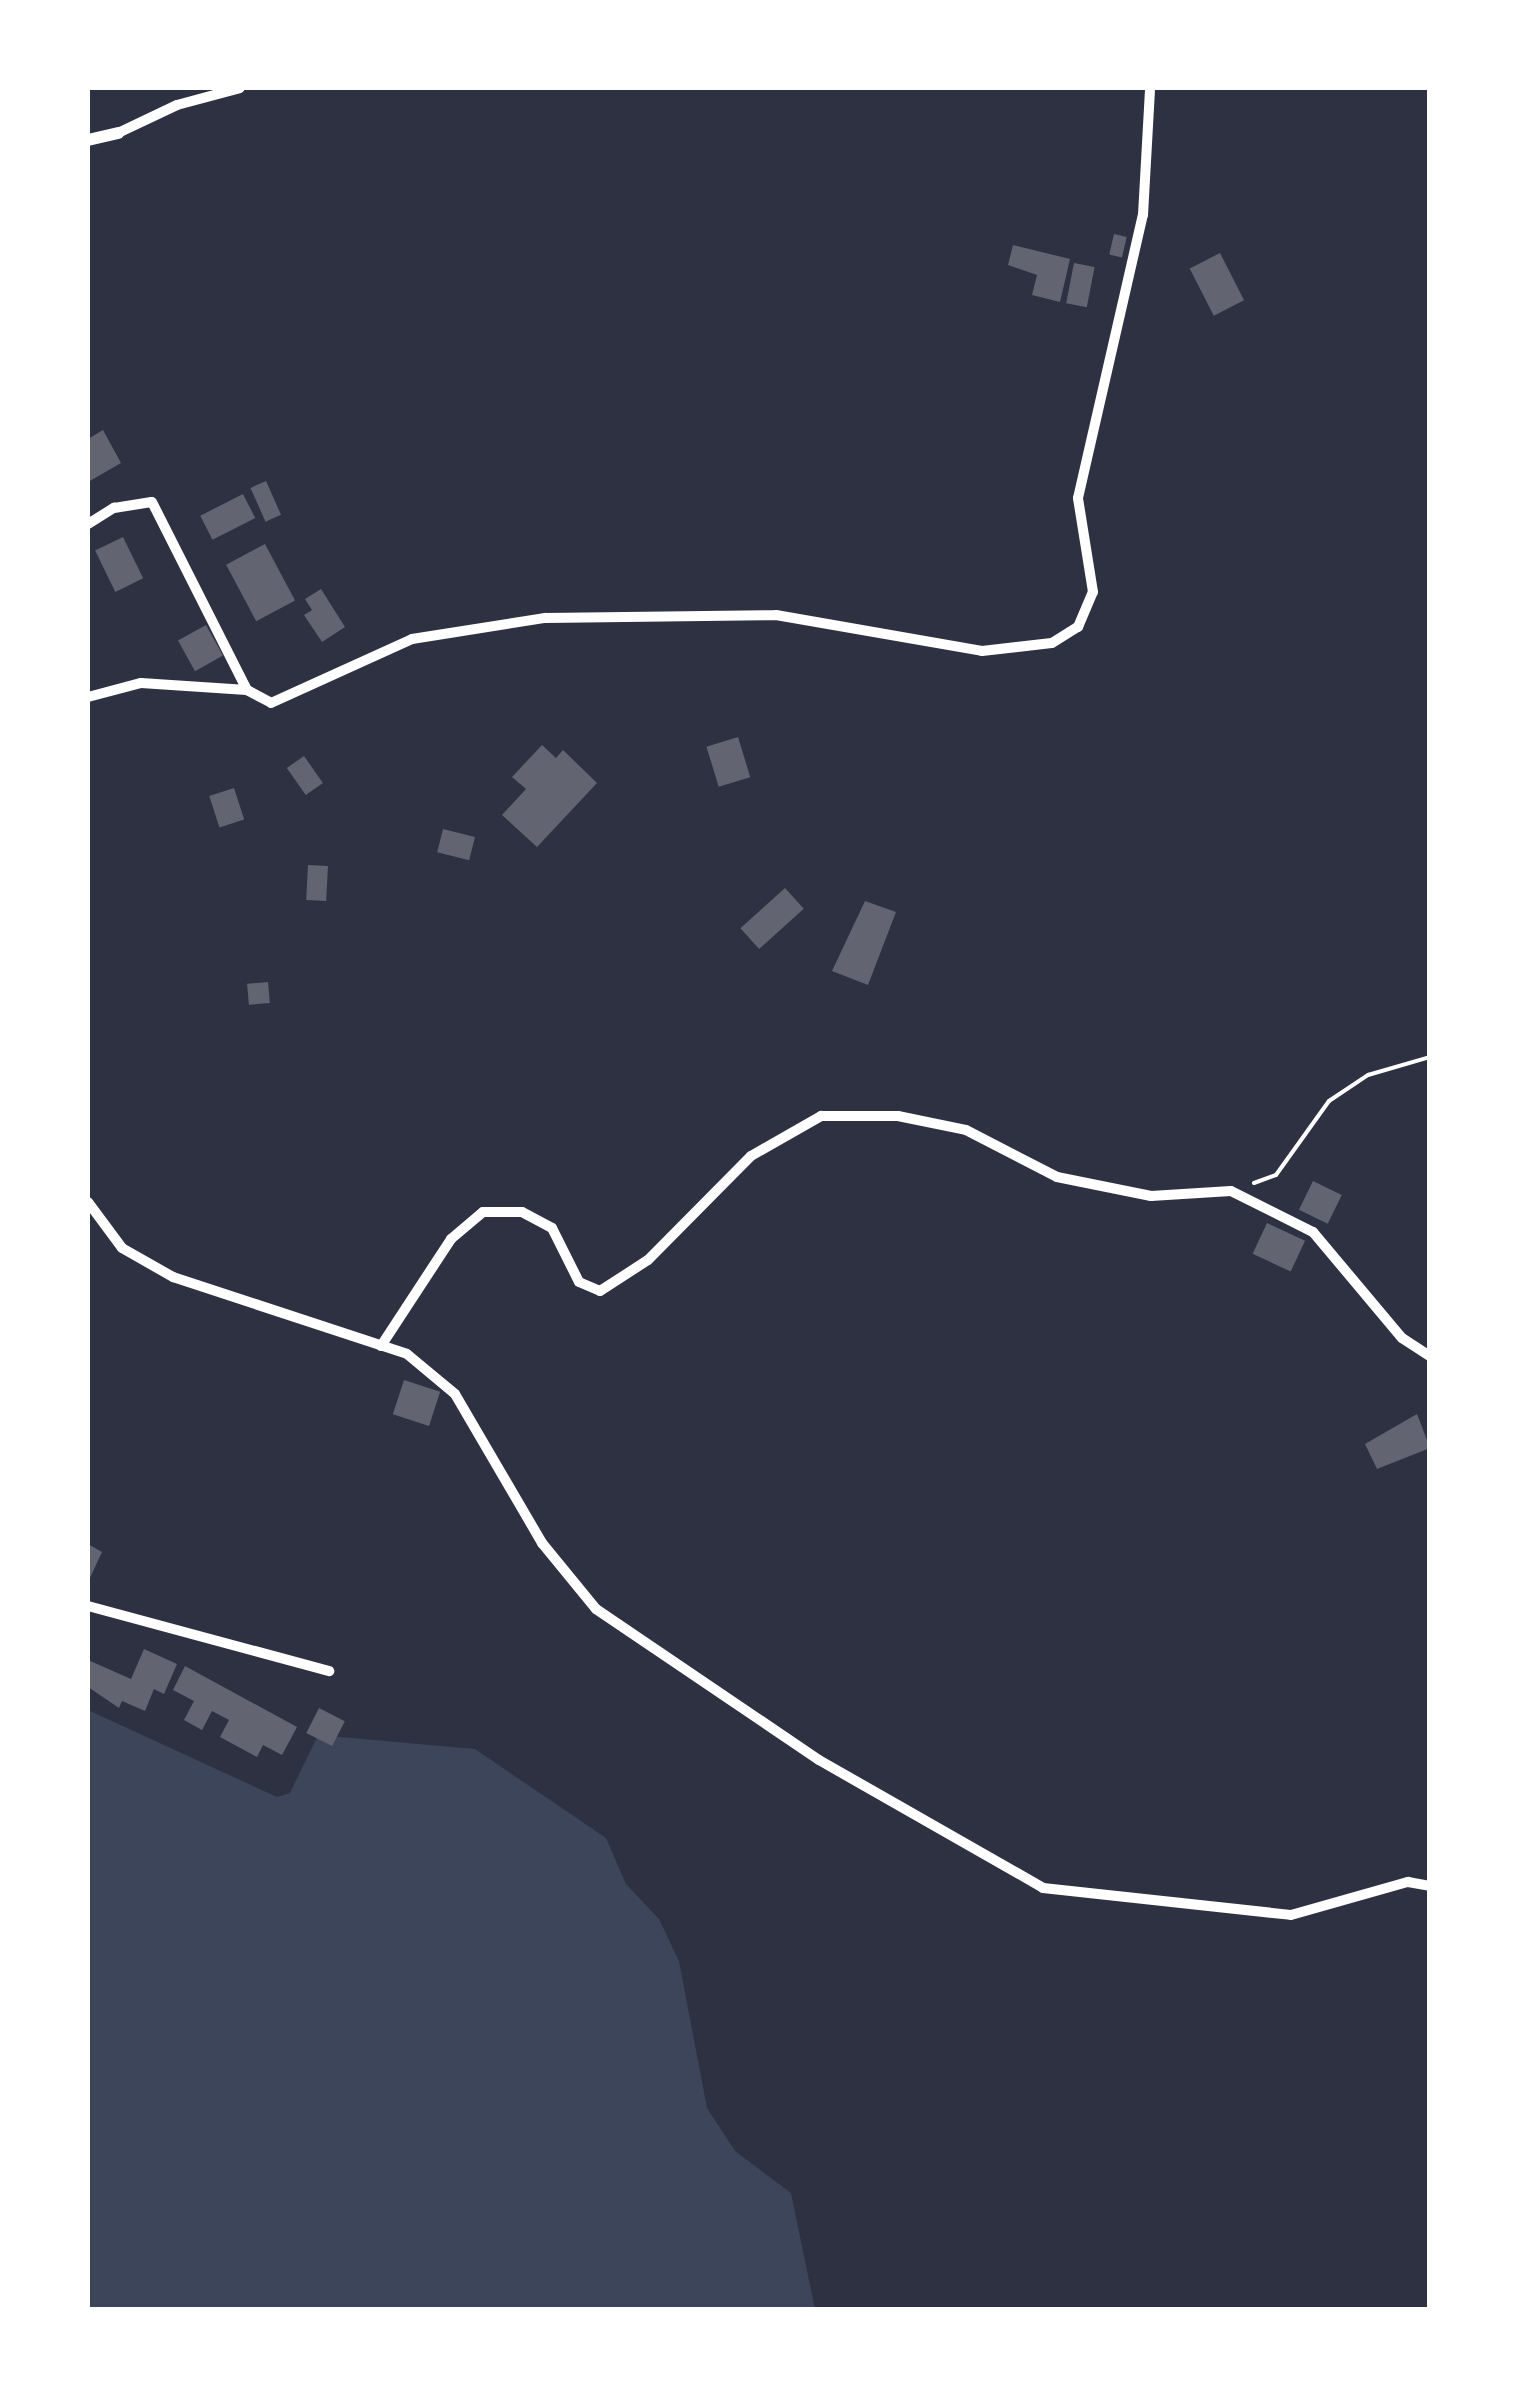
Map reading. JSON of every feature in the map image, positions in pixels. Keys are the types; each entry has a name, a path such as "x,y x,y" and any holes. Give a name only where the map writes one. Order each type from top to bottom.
{"street":[{"path":"88,140 118,133 192,100 240,88"},
{"path":"88,697 141,683 247,690 272,702 412,639 545,618 776,615 982,651 1052,643 1078,627 1093,592 1078,498 1143,215 1150,88"},
{"path":"88,524 114,508 152,502 247,690"},
{"path":"381,1346 451,1238 483,1212 522,1212 552,1228 579,1282 600,1291 648,1260 751,1156 821,1116 898,1116 966,1130 1057,1178 1151,1196 1231,1191 1313,1232 1402,1338 1430,1356"},
{"path":"88,1202 122,1248 173,1277 407,1354 455,1394 542,1543 596,1609 819,1760 1042,1888 1291,1915 1408,1882 1430,1886"},
{"path":"88,1606 329,1671"}],"path":[{"path":"1231,1191 1276,1175 1329,1101 1368,1075 1430,1058"}],"shaded area":[{"path":"88,1710 277,1797 290,1793 318,1735 475,1749 606,1838 626,1884 659,1919 679,1961 707,2108 735,2151 791,2193 815,2309 88,2310"}],"building":[{"path":"1114,234 1127,237 1122,257 1109,254"},
{"path":"1013,245 1070,259 1060,302 1032,295 1037,275 1008,265"},
{"path":"1220,253 1244,300 1214,316 1190,268"},
{"path":"1074,263 1095,267 1087,307 1066,303"},
{"path":"103,430 121,463 88,482 88,439"},
{"path":"266,481 281,515 266,522 250,488"},
{"path":"243,494 255,518 212,540 200,516"},
{"path":"123,537 143,578 115,592 95,551"},
{"path":"265,544 295,601 256,621 226,565"},
{"path":"321,589 345,627 322,642 304,615 312,610 305,599"},
{"path":"206,625 223,656 195,671 178,641"},
{"path":"738,737 750,777 719,787 706,747"},
{"path":"542,745 556,758 563,750 597,783 537,847 502,815 526,789 512,777"},
{"path":"304,756 323,783 306,795 287,768"},
{"path":"234,788 244,819 219,827 209,796"},
{"path":"443,829 475,837 469,860 437,852"},
{"path":"308,865 328,866 326,901 306,900"},
{"path":"785,888 804,909 759,949 740,928"},
{"path":"865,901 896,912 868,985 832,971"},
{"path":"268,982 270,1003 249,1005 247,984"},
{"path":"1313,1181 1342,1195 1328,1224 1299,1210"},
{"path":"1267,1223 1305,1241 1291,1272 1253,1254"},
{"path":"404,1380 440,1392 429,1426 393,1414"},
{"path":"1417,1414 1430,1448 1377,1469 1365,1444"},
{"path":"88,1544 102,1552 88,1582"},
{"path":"144,1649 177,1664 164,1694 154,1689 145,1711 122,1701 119,1708 88,1687 88,1660 131,1679"},
{"path":"185,1666 297,1727 282,1755 263,1745 257,1757 220,1737 229,1720 212,1711 202,1730 184,1720 194,1701 173,1690"},
{"path":"319,1708 345,1721 332,1746 306,1733"}]}
